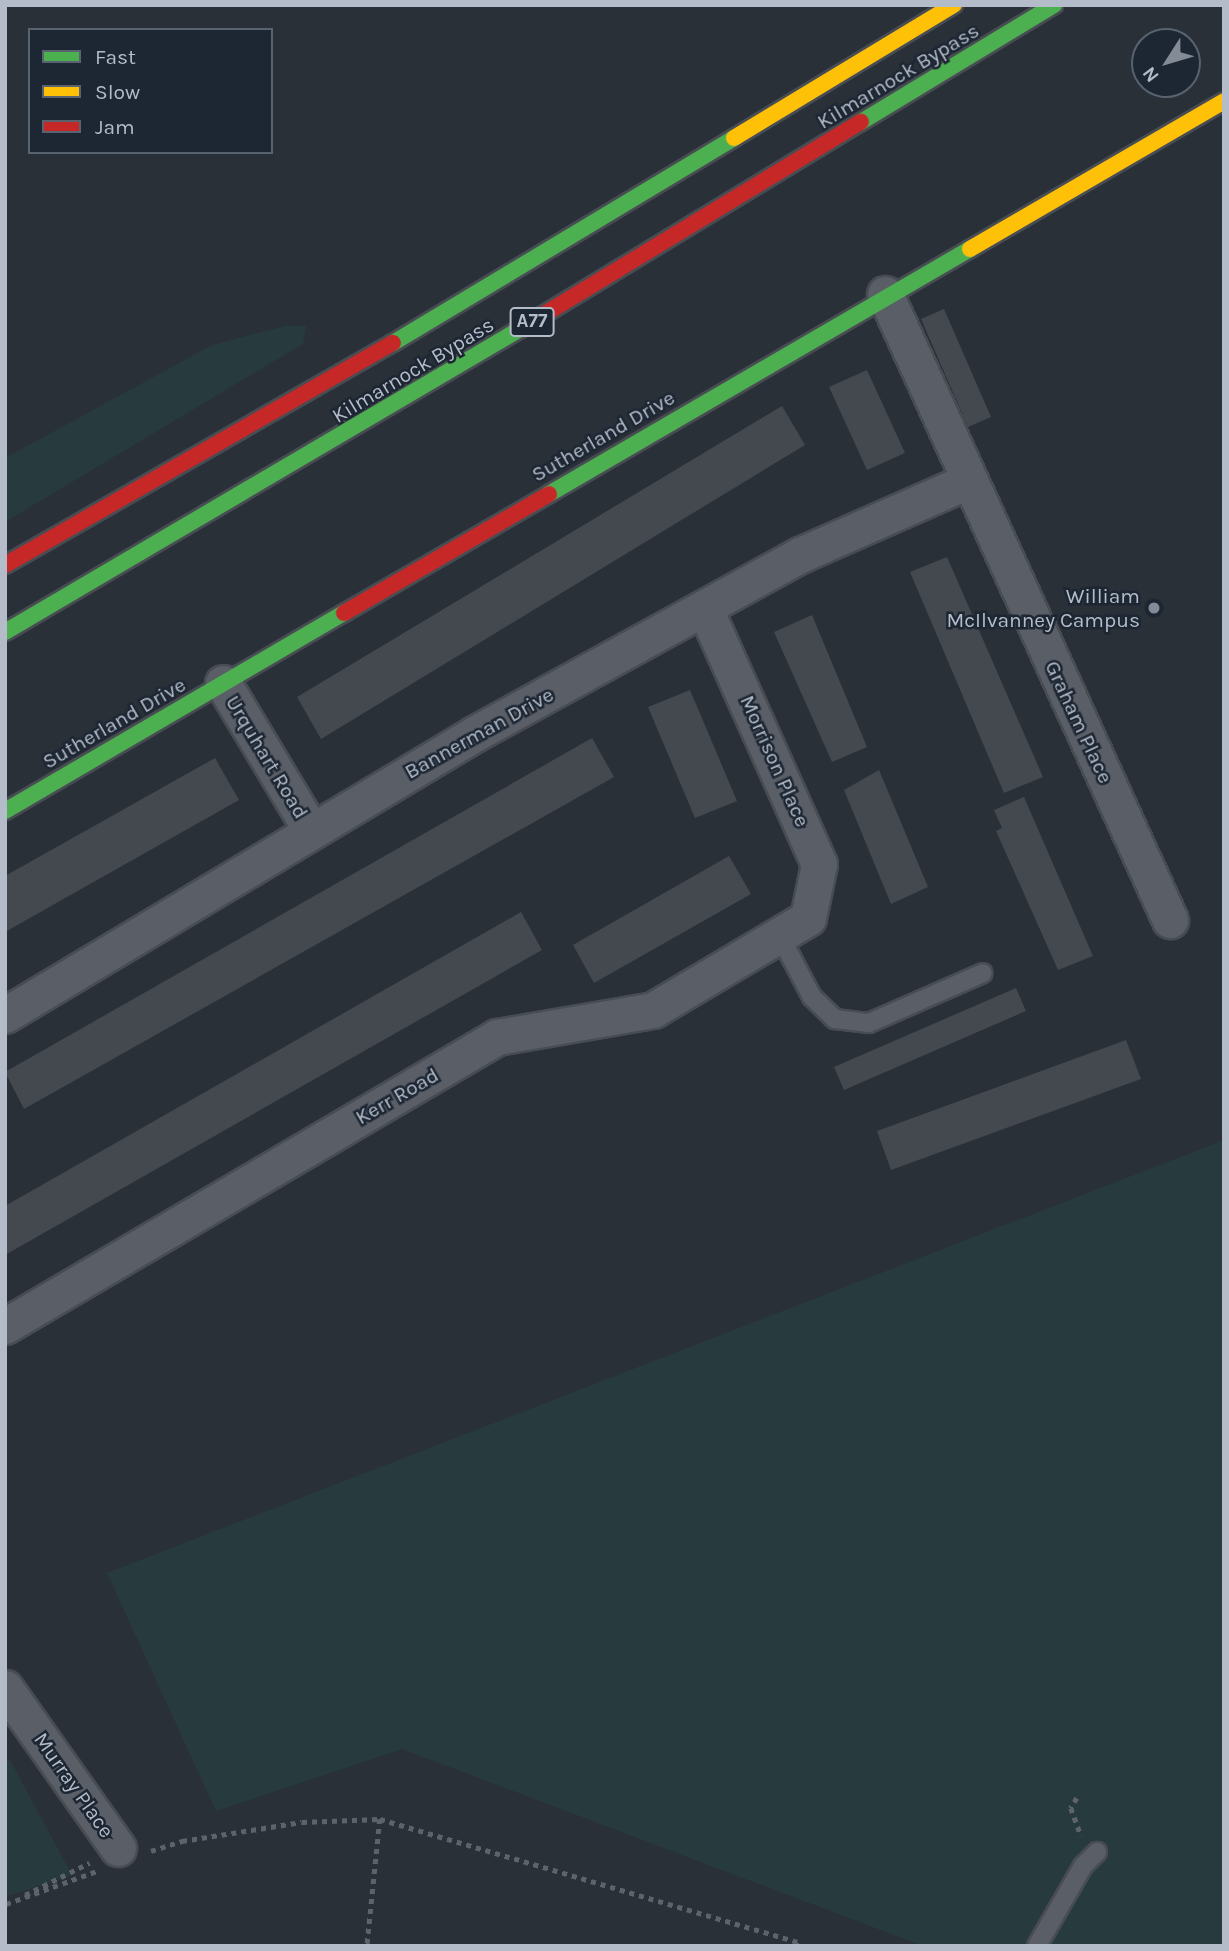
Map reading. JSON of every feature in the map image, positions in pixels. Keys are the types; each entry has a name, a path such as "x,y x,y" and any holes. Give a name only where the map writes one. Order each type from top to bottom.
{"main road":[{"name":"Kilmarnock Bypass","path":"5,565 273,416 954,5"},
{"name":"Kilmarnock Bypass","path":"5,632 296,465 1054,5"},
{"name":"Sutherland Drive","path":"5,811 885,294 1224,101"}],"street":[{"name":"Graham Place","path":"885,294 1170,920"},
{"name":"Bannerman Drive","path":"5,1015 311,830 800,555 968,481"},
{"name":"Morrison Place","path":"705,609 820,864 794,928"},
{"name":"Urquhart Road","path":"223,683 311,830"},
{"name":"Kerr Road","path":"5,1326 497,1037 653,1010 794,928"},
{"name":"Murray Place","path":"5,1688 123,1857"}],"lane":[{"path":"794,928 812,997 835,1019 869,1023 984,973"},
{"path":"1037,1946 1083,1866 1094,1858"}],"path":[{"path":"1077,1798 1071,1808 1094,1858"},
{"path":"367,1946 380,1819"},
{"path":"6,1904 123,1857 182,1841 302,1822 380,1819 797,1942 796,1946"},
{"path":"6,1904 123,1857"}],"green space":[{"path":"285,326 306,326 303,344 5,522 5,458 212,345"},
{"path":"1224,1140 1224,1946 923,1946 402,1749 216,1811 107,1573"},
{"path":"10,1760 72,1875 5,1897 5,1762"}],"building":[{"path":"944,309 991,417 968,427 921,319"},
{"path":"867,370 905,453 867,470 829,387"},
{"path":"782,406 805,445 321,739 297,697"},
{"path":"947,557 1043,777 1004,793 910,572"},
{"path":"812,615 867,747 832,762 774,632"},
{"path":"690,690 737,801 695,818 648,707"},
{"path":"592,738 614,777 24,1109 5,1072"},
{"path":"215,758 239,800 5,932 5,876"},
{"path":"879,770 928,887 891,904 844,790"},
{"path":"1024,797 1093,956 1058,970 996,831 1002,828 994,810"},
{"path":"729,856 751,894 594,983 573,945"},
{"path":"521,912 542,950 5,1255 5,1206"},
{"path":"1016,988 1026,1011 844,1090 834,1067"},
{"path":"1126,1040 1141,1079 891,1170 877,1131"}],"traffic: fast":[{"path":"861,122 1054,5"},
{"path":"393,343 734,138"},
{"path":"549,494 970,249"},
{"path":"5,632 520,329"},
{"path":"5,811 344,613"}],"traffic: slow":[{"path":"734,138 954,5"},
{"path":"970,249 1224,101"}],"traffic: jam":[{"path":"520,329 861,122"},
{"path":"5,565 393,343"},
{"path":"344,613 549,494"}],"place":[{"name":"William McIlvanney Campus","path":"1154,608"}]}
